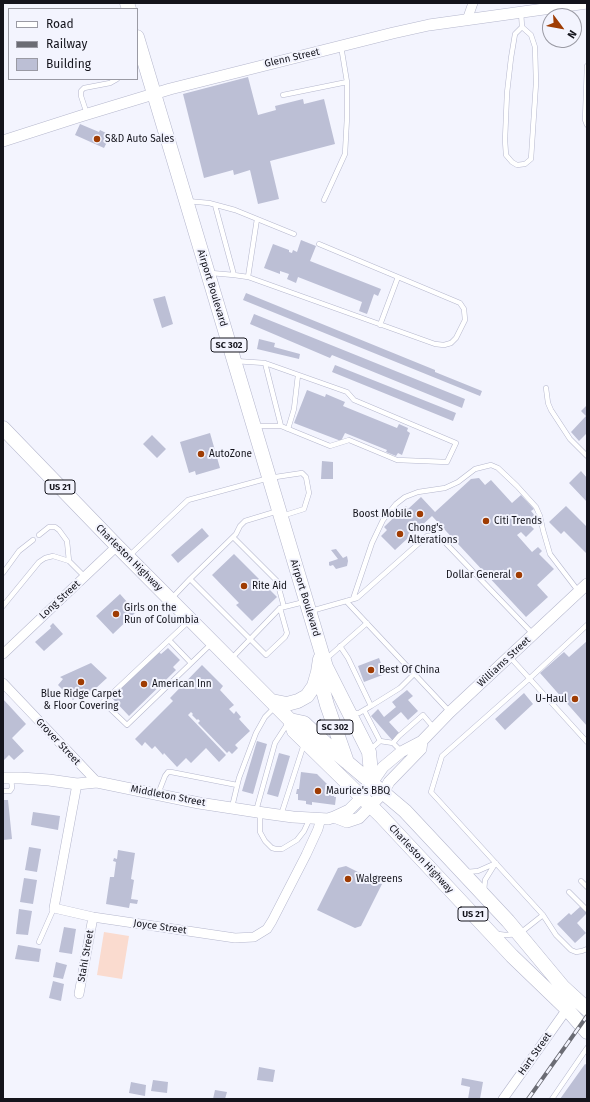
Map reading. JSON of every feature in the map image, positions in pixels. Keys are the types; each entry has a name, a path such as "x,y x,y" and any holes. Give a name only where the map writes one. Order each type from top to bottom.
{"main road":[{"name":"Airport Boulevard","path":"138,40 307,606 321,662 327,705 347,762 367,802"},
{"name":"Charleston Highway","path":"3,428 117,546 274,703 290,720 294,731 367,802 512,956 567,1009 587,1032"},
{"name":"Airport Boulevard","path":"321,662 326,667 369,752 381,783"},
{"path":"274,703 287,704 298,701 307,696 314,686 321,662"},
{"name":"Charleston Highway","path":"290,720 304,723 347,762 381,783 519,934 563,987 587,1010"}],"street":[{"path":"467,20 473,3"},
{"name":"Glenn Street","path":"3,141 154,94 422,26 581,3"},
{"name":"Long Street","path":"3,654 117,546"},
{"name":"Williams Street","path":"381,783 383,767 401,752 422,741 450,712 584,587"},
{"name":"Grover Street","path":"3,683 97,782"},
{"name":"Williams Street","path":"381,783 421,748 422,741"},
{"name":"Middleton Street","path":"7,778 49,780 77,784 97,782 231,808 281,816 316,818 334,817 347,822 359,818 367,802 381,783"},
{"path":"54,908 77,784"},
{"name":"Joyce Street","path":"54,908 93,917 235,938 254,937 266,929 272,921 318,829 316,818"},
{"name":"Stahl Street","path":"79,994 93,917"},
{"name":"Hart Street","path":"503,1099 567,1009"}],"lane":[{"path":"521,12 522,27 531,35 535,47 536,83 531,159 525,164 517,165 506,155 505,140 511,58 515,34 522,27"},
{"path":"324,200 345,154 347,82 342,46"},
{"path":"587,66 585,120 587,125"},
{"path":"87,114 81,96 81,91 84,88 110,83 115,80"},
{"path":"283,95 347,82"},
{"path":"186,200 209,203 235,210 294,234"},
{"path":"215,205 234,275"},
{"path":"248,278 257,219"},
{"path":"207,273 234,275 248,278 435,344 444,345 451,343 456,338 465,320 464,309 460,303 319,244"},
{"path":"380,325 398,277"},
{"path":"234,360 265,363 347,392 354,400 456,443 447,462 397,460 349,440 330,446 281,426 253,426"},
{"path":"265,363 281,426"},
{"path":"288,429 294,408 298,375"},
{"path":"546,388 548,403 551,410 570,439 587,456"},
{"path":"353,599 372,543 383,520 396,504 405,497 418,492 445,488 458,482 474,469 491,465 498,468 536,507 540,516 550,554 584,587"},
{"path":"128,557 188,500 269,478 302,473 306,477 309,493 304,509 245,521 240,526 236,534 170,599"},
{"path":"39,535 49,527 55,527 59,530 67,541 69,561"},
{"path":"230,660 282,608 346,601 356,598 427,536 438,535 533,634"},
{"path":"190,579 266,655 285,637 287,633 277,582 233,537"},
{"path":"3,573 18,551 33,540"},
{"path":"3,606 39,562 45,558 53,556 69,561 85,576"},
{"path":"346,601 450,712"},
{"path":"190,620 103,702 127,725 213,642"},
{"path":"321,662 367,623"},
{"path":"587,625 530,679 442,756 431,792 543,915 556,934 571,950 576,952 587,949"},
{"path":"169,640 191,663"},
{"path":"340,646 348,658 371,706"},
{"path":"509,656 587,742"},
{"path":"349,712 359,713 371,706 400,688 414,674"},
{"path":"231,808 239,778 256,733 274,703"},
{"path":"364,710 380,741"},
{"path":"393,743 423,715 434,728"},
{"path":"290,720 275,743 258,812 260,832 265,841 272,848 282,849 297,840 316,818"},
{"path":"281,816 305,741"},
{"path":"380,741 393,743 401,752"},
{"path":"369,752 380,741"},
{"path":"158,794 168,772 237,785"},
{"path":"3,791 10,791 12,788 7,778"},
{"path":"462,872 478,871 496,863"},
{"path":"484,895 484,880 496,863"},
{"path":"581,881 587,887"},
{"path":"569,892 587,910"},
{"path":"39,942 54,908"},
{"path":"492,934 506,936 519,934 543,915"},
{"path":"552,1099 587,1048"}],"shaded area":[{"path":"104,932 129,936 122,979 97,975"}],"building":[{"path":"248,77 258,115 276,110 275,106 303,99 304,104 324,99 335,144 270,161 279,199 258,204 250,170 234,175 233,170 204,178 183,94"},
{"path":"80,124 99,132 100,130 106,133 108,140 104,148 75,135"},
{"path":"301,240 316,246 310,261 381,289 378,296 374,294 367,314 359,311 362,302 298,277 296,283 287,279 289,274 280,271 280,274 264,268 273,244 289,250 289,252 292,253 293,250 297,252"},
{"path":"246,293 435,370 435,372 482,391 480,396 243,300"},
{"path":"165,296 173,324 162,328 153,299"},
{"path":"254,314 465,399 462,408 332,355 330,358 250,324"},
{"path":"259,339 275,343 274,347 300,354 299,359 257,349"},
{"path":"335,365 456,413 453,421 332,372"},
{"path":"307,390 325,397 326,394 345,402 343,406 397,428 399,424 408,428 407,431 410,433 402,455 398,453 396,456 386,452 387,450 345,433 341,441 294,423"},
{"path":"587,405 587,433 579,441 571,432 586,416 581,411"},
{"path":"210,433 220,468 196,475 195,471 189,473 180,442"},
{"path":"152,435 166,449 157,458 143,444"},
{"path":"322,461 333,462 333,479 321,479"},
{"path":"581,471 587,478 587,502 569,483"},
{"path":"479,478 485,485 491,480 512,503 521,495 534,509 531,511 537,518 530,525 534,529 526,537 521,532 517,535 532,552 538,547 542,551 539,554 554,569 537,585 548,597 526,617 432,516 395,550 381,536 387,530 384,527 406,506 408,509 421,497 435,512 471,479"},
{"path":"566,506 587,527 587,554 564,531 561,534 549,522"},
{"path":"202,528 209,536 178,563 171,555"},
{"path":"336,549 343,558 347,556 347,566 336,569 333,565 329,565 329,562 338,559 331,550"},
{"name":"Rite Aid","path":"234,554 277,597 252,621 236,605 239,603 212,575"},
{"name":"Girls on the Run of Columbia","path":"120,594 136,612 113,634 96,616"},
{"path":"53,623 63,634 44,651 35,642 51,628 50,626"},
{"name":"U-Haul","path":"587,641 587,726 540,673 564,652 569,657"},
{"name":"American Inn","path":"168,648 180,660 173,667 176,670 129,716 111,697 159,652 161,654"},
{"path":"379,658 385,674 364,682 358,666"},
{"name":"Blue Ridge Carpet & Floor Covering","path":"91,663 107,678 84,699 79,694 73,700 58,685 63,679 60,677"},
{"path":"202,665 223,686 220,690 234,705 229,709 234,714 236,711 241,717 239,719 250,731 235,745 238,748 232,754 229,751 227,753 198,723 200,721 192,715 193,714 191,712 188,715 226,755 219,762 206,748 191,763 186,758 177,767 155,746 152,749 145,742 142,746 135,739 173,701 170,698"},
{"path":"407,690 413,696 408,700 418,711 408,720 401,712 389,722 400,734 393,741 371,716 378,709 384,717 396,707 392,702"},
{"path":"524,693 533,704 505,730 495,719"},
{"path":"3,699 26,724 12,738 24,751 14,760 9,755 4,760 3,759"},
{"path":"257,741 267,744 253,794 242,791"},
{"path":"279,753 290,756 278,797 267,794"},
{"path":"301,772 317,774 327,784 326,786 335,792 335,805 312,802 312,805 306,804 306,801 298,800 298,794 296,794 297,789 299,789"},
{"path":"3,800 8,800 12,839 3,840"},
{"path":"33,812 60,816 58,830 31,825"},
{"path":"29,847 41,849 37,872 25,870"},
{"path":"118,850 135,853 131,879 134,880 131,899 138,900 137,904 130,903 129,908 106,904 110,877 114,877 116,862 113,861 114,858 117,859"},
{"name":"Walgreens","path":"346,866 382,884 361,926 355,928 317,910 338,868"},
{"path":"24,878 37,880 33,904 20,902"},
{"path":"581,906 587,913 577,923 586,933 575,943 557,924 569,913 571,915"},
{"path":"19,909 32,911 28,935 16,934"},
{"path":"64,927 76,929 72,954 59,952"},
{"path":"18,945 41,949 39,962 15,959"},
{"path":"56,962 67,965 63,979 53,977"},
{"path":"53,981 64,984 61,1001 49,998"},
{"path":"585,1064 587,1065 587,1099 560,1099"},
{"path":"259,1067 275,1070 273,1082 257,1080"},
{"path":"462,1078 483,1082 480,1099 468,1099 470,1087 461,1085"},
{"path":"153,1080 168,1082 167,1093 151,1091"},
{"path":"131,1082 146,1085 145,1096 129,1093"},
{"path":"215,1090 227,1092 225,1099 213,1099"}],"railway":[{"path":"528,1099 587,1016"}],"place":[{"name":"S&D Auto Sales","path":"97,139"},
{"name":"AutoZone","path":"201,454"},
{"name":"Boost Mobile","path":"420,514"},
{"name":"Citi Trends","path":"486,521"},
{"name":"Chong's Alterations","path":"400,534"},
{"name":"Dollar General","path":"519,575"},
{"name":"Rite Aid","path":"244,586"},
{"name":"Girls on the Run of Columbia","path":"116,614"},
{"name":"Best Of China","path":"371,670"},
{"name":"Blue Ridge Carpet & Floor Covering","path":"81,682"},
{"name":"American Inn","path":"144,684"},
{"name":"U-Haul","path":"575,699"},
{"name":"Maurice's BBQ","path":"318,791"},
{"name":"Walgreens","path":"348,879"}]}
